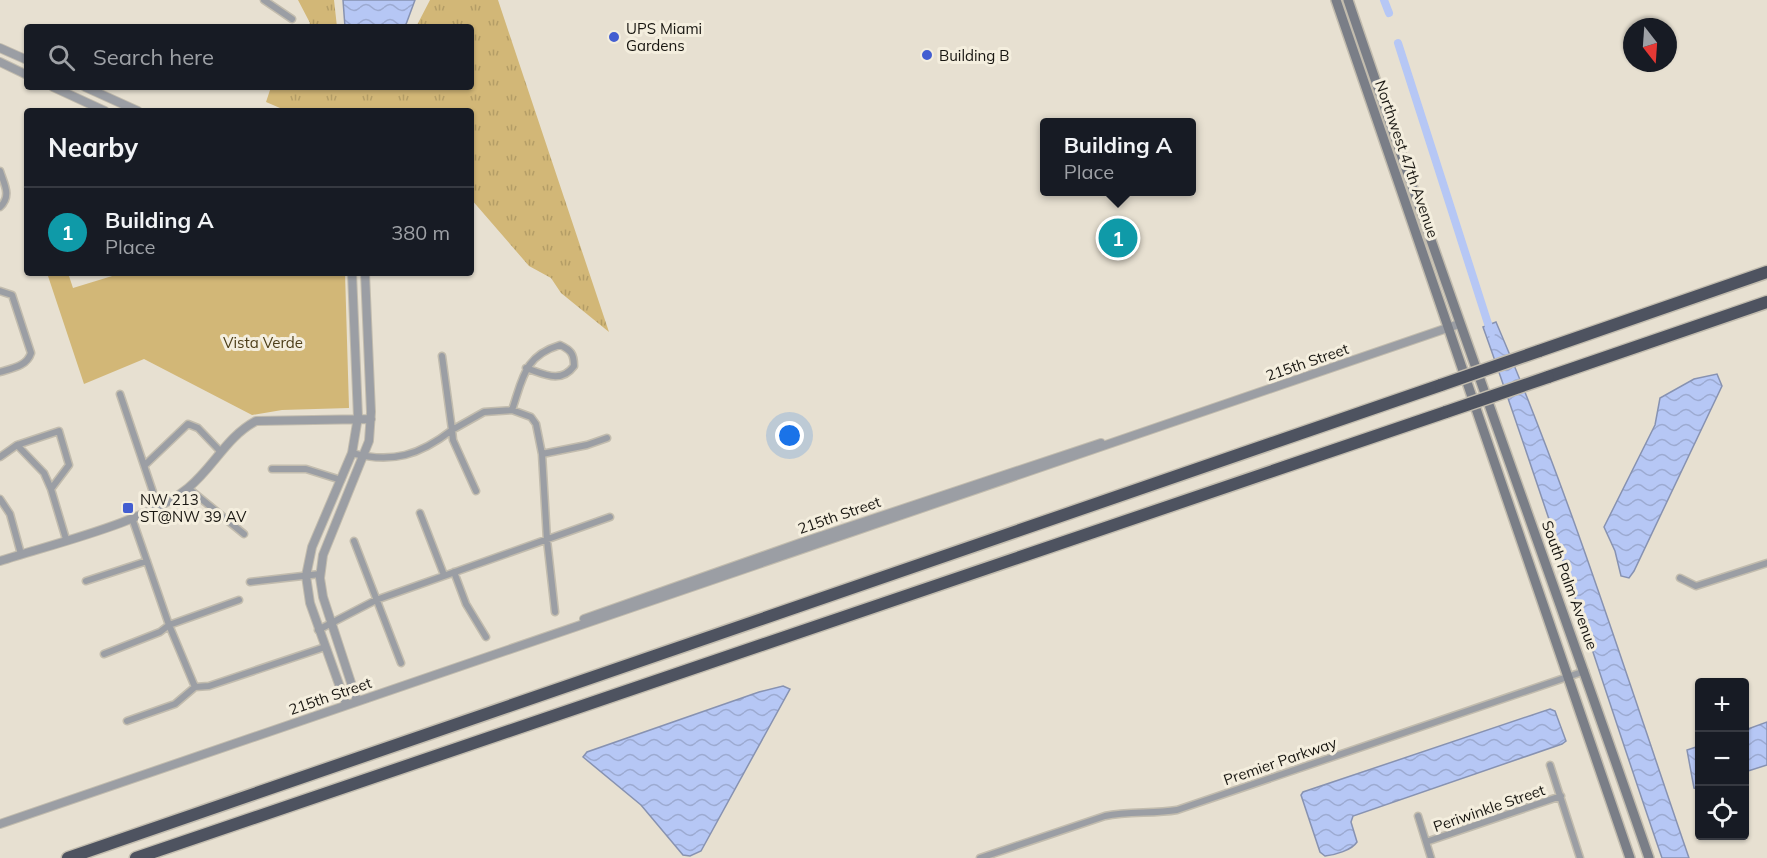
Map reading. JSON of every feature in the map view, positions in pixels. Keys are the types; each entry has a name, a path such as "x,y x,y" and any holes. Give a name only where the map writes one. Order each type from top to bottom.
{"highway":[{"path":"68,858 1767,272"},
{"path":"136,858 1767,302"}],"main road":[{"name":"Northwest 47th Avenue","path":"1336,0 1449,328"},
{"name":"Northwest 47th Avenue","path":"1348,0 1460,324"},
{"name":"South Palm Avenue","path":"1460,324 1585,671 1649,858"},
{"name":"South Palm Avenue","path":"1449,328 1630,858"}],"street":[{"path":"264,0 292,19"},
{"path":"0,48 24,59"},
{"path":"0,62 24,74"},
{"path":"60,90 98,108"},
{"path":"92,90 131,108"},
{"path":"0,171 8,194 3,205"},
{"path":"346,705 318,630 310,603 306,576 312,548 352,453 358,417 352,276"},
{"path":"357,701 331,624 320,585 320,574 323,555 365,457 371,419 365,276"},
{"path":"0,372 29,360 32,353 12,295 1,291"},
{"name":"215th Street","path":"0,824 1460,324"},
{"path":"512,410 526,368 533,358 560,345 570,349 574,356 574,366 562,376 555,377 526,368"},
{"path":"442,356 453,440 476,491"},
{"path":"120,394 158,507"},
{"path":"352,453 377,460 428,449 452,430 484,412 512,410 531,417 536,424 542,454 547,540 555,612"},
{"path":"0,561 132,518 158,507 188,488 239,430 256,421 358,417 371,419"},
{"path":"145,465 188,424 198,428 220,451"},
{"path":"0,458 17,445 59,431 69,465 51,489"},
{"path":"542,454 587,445 607,438"},
{"path":"17,445 44,473 66,539"},
{"path":"272,469 306,469 341,480"},
{"path":"188,488 244,534"},
{"path":"0,499 10,514 21,554"},
{"path":"420,513 444,575"},
{"path":"318,630 376,600 444,575 478,566 610,517"},
{"path":"132,518 169,625 195,687"},
{"path":"354,541 400,663"},
{"path":"86,582 147,561"},
{"path":"1680,578 1696,586 1767,563"},
{"path":"454,572 466,604 486,637"},
{"path":"250,582 320,574"},
{"path":"104,654 160,632 169,625 239,600"},
{"path":"127,721 175,704 195,687 209,686 325,647"},
{"name":"Premier Parkway","path":"980,858 1105,816 1121,813 1155,814 1177,810 1585,671"},
{"path":"1550,765 1580,858"},
{"name":"Periwinkle Street","path":"1426,842 1561,796"},
{"path":"1418,816 1431,858"}],"green space":[{"path":"298,0 334,0 337,24 310,23"},
{"path":"430,0 498,0 609,332 561,293 551,278 529,266 474,202 474,108 280,108 266,102 270,90 474,90 474,24 418,24"},
{"name":"Vista Verde","path":"48,276 69,276 73,288 112,276 345,276 349,408 282,410 252,415 144,359 84,384"}],"water":[{"path":"343,0 415,0 406,24 345,24"},
{"path":"1496,322 1574,521 1689,858 1662,858 1483,327"},
{"path":"1717,374 1722,386 1634,571 1629,578 1621,576 1615,551 1604,527 1655,425 1660,398 1694,379"},
{"path":"783,686 790,689 701,851 690,856 683,855 641,805 583,757 587,752 759,692"},
{"path":"1550,709 1555,711 1566,741 1562,744 1353,816 1351,822 1357,842 1355,845 1343,852 1325,856 1320,852 1301,795 1303,792"},
{"path":"1767,722 1767,765 1749,771 1749,732 1749,729"},
{"path":"1695,748 1695,788 1694,788 1687,750"}],"waterway":[{"path":"1384,0 1389,13"},
{"path":"1398,43 1491,333"}],"place":[{"name":"UPS Miami Gardens","path":"614,37"},
{"name":"Building B","path":"927,55"},
{"name":"Building A","path":"1118,238"},
{"name":"NW 213 ST@NW 39 AV","path":"128,508"}]}
